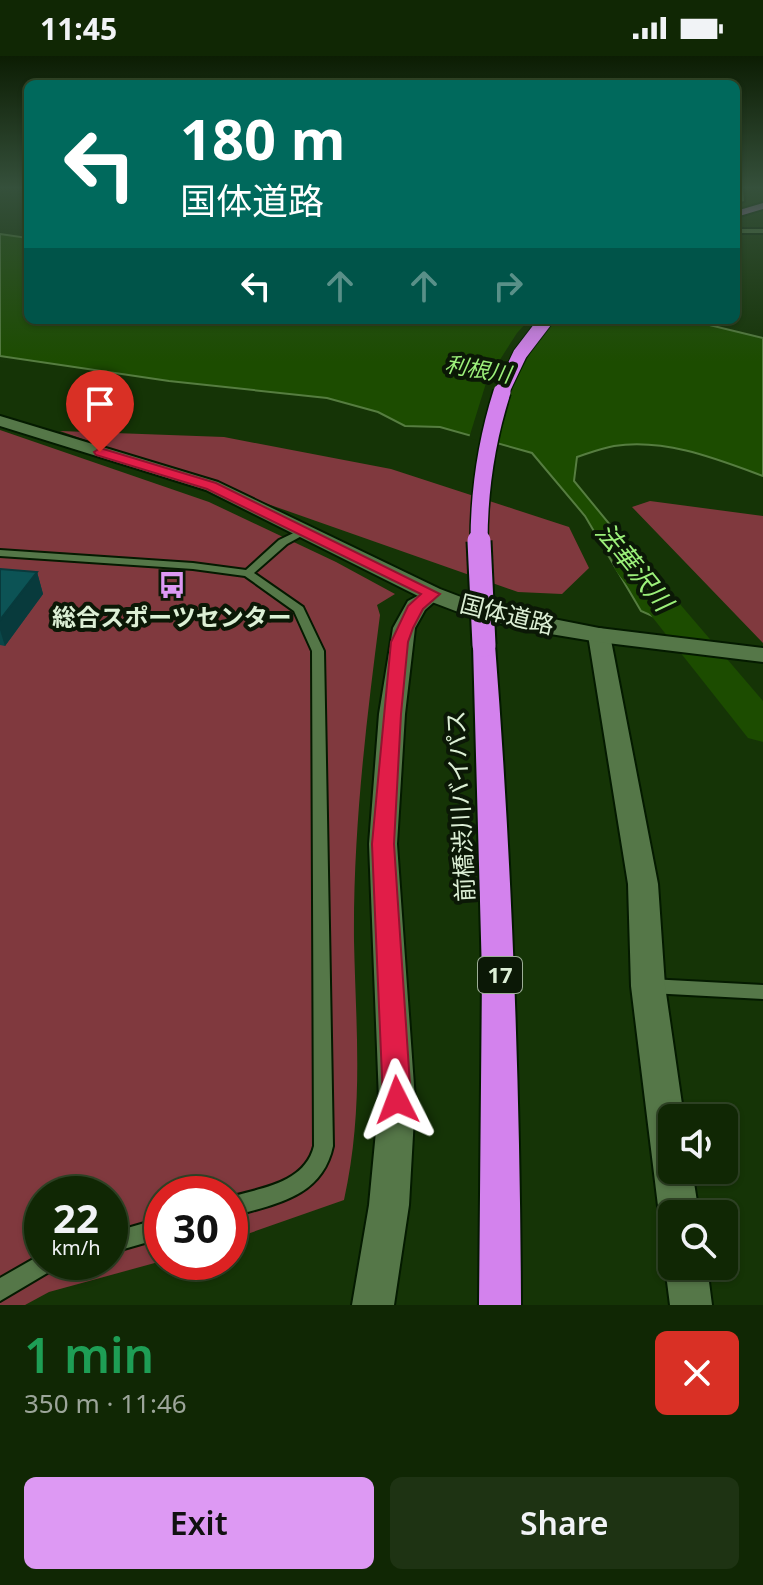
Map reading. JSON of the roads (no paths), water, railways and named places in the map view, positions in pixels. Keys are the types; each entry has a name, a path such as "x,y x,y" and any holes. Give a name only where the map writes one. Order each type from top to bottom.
{"highway":[{"name":"前橋渋川バイパス","path":"500,1305 502,1020 480,514 491,422 513,363 543,324"}],"street":[{"name":"国体道路","path":"0,421 212,486 432,594 504,617 599,635 763,655"},
{"path":"373,1305 387,1219 397,1100 383,844 392,714 404,628 416,606 432,594"},
{"path":"599,635 643,884 648,986 664,1104"},
{"path":"688,1280 691,1305"}],"lane":[{"path":"248,573 283,542 304,531"},
{"path":"0,553 193,566 248,573 299,609 318,651 324,1117 321,1155 307,1178 289,1188 248,1201"},
{"path":"648,986 763,992"},
{"path":"0,1290 24,1276"}],"water":[{"name":"利根川","path":"0,245 24,245 24,324 705,324 763,338 763,476 690,452 652,445 614,446 577,457 574,481 639,560 665,607 659,619 641,611 585,516 532,453 440,427 405,426 378,412 327,398 169,381 0,356"}],"waterway":[{"name":"法華沢川","path":"631,568 763,728"}],"place":[{"name":"総合スポーツセンター","path":"172,585"}]}
